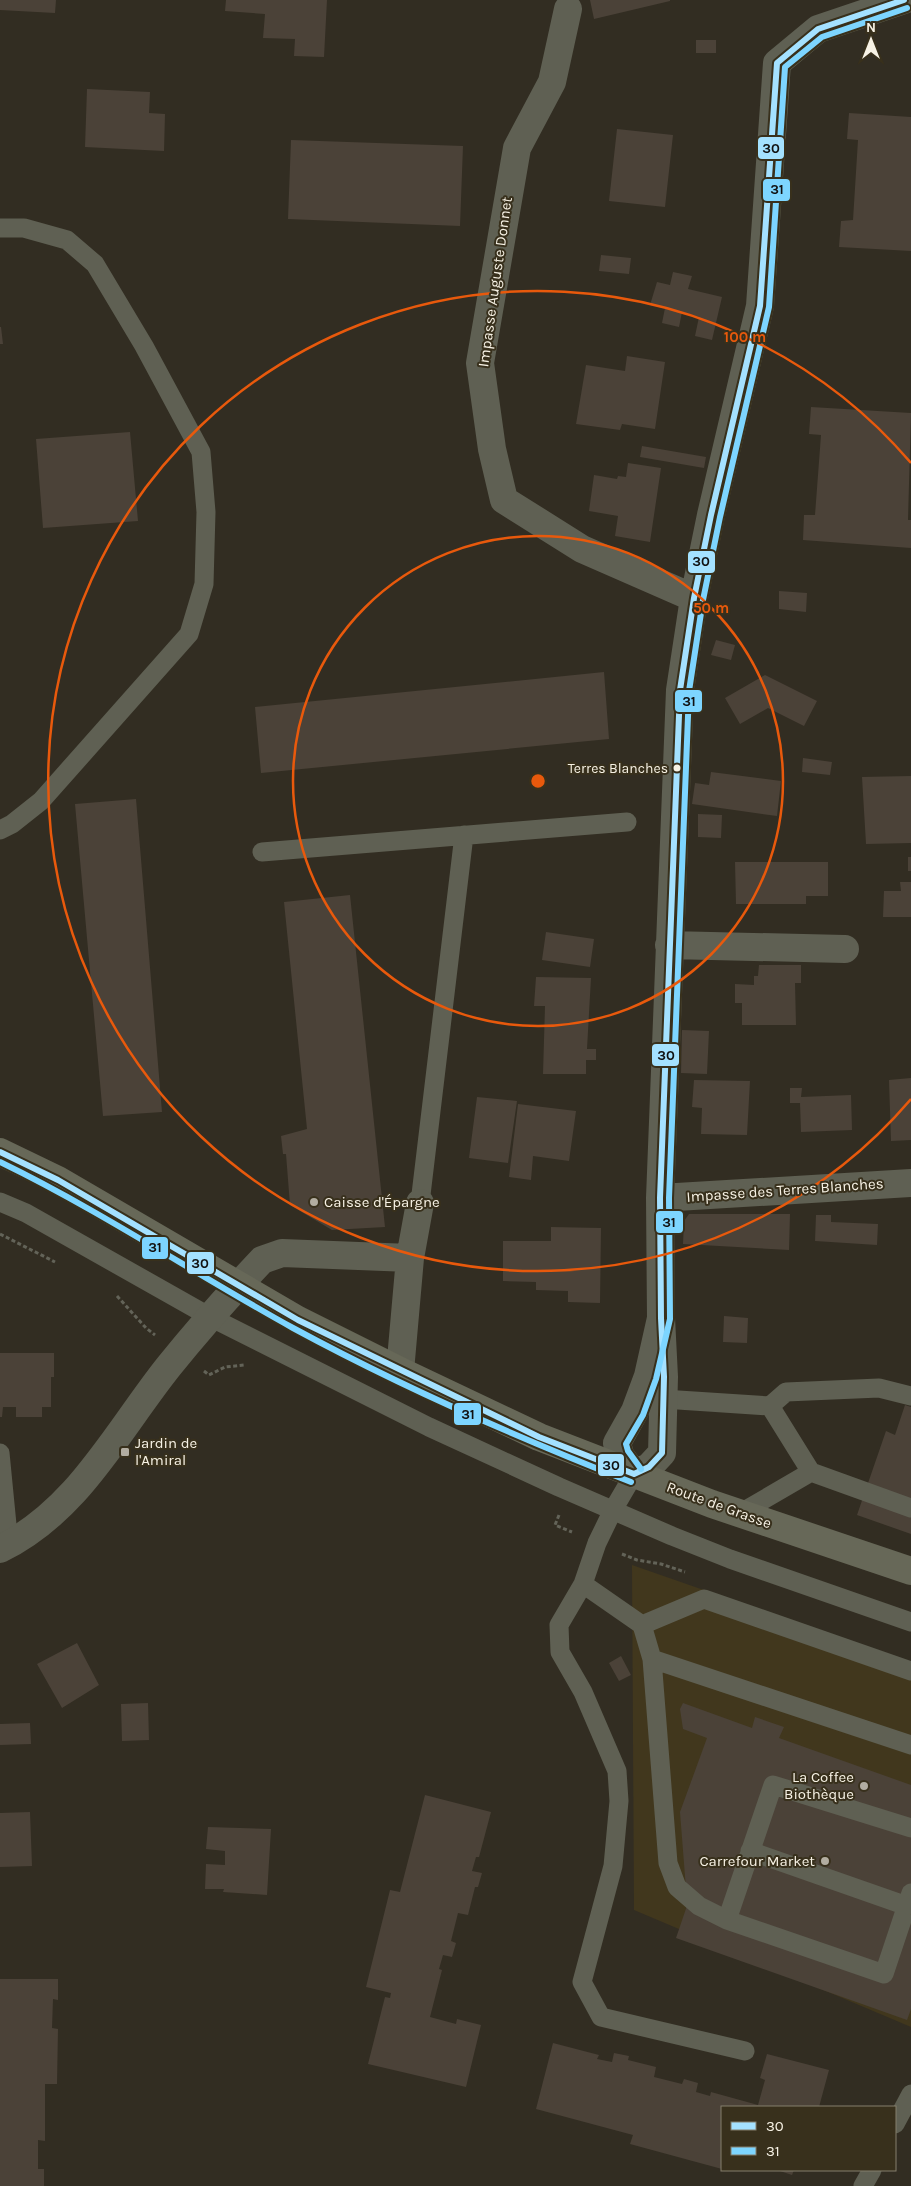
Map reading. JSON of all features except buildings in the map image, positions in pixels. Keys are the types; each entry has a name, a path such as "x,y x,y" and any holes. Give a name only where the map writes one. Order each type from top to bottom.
{"main road":[{"name":"Route de Grasse","path":"0,1152 58,1180 239,1287 400,1372 539,1437 740,1514 911,1571"}],"street":[{"path":"661,1318 648,1376 635,1411 617,1443 620,1455 634,1474 649,1467 662,1453 664,1399 660,1198 680,690 694,598 713,506 760,306 777,63 818,29 904,0"},
{"name":"Impasse Auguste Donnet","path":"568,9 552,82 517,148 498,254 480,363 492,449 504,500 582,549 694,598"},
{"path":"669,945 845,949"},
{"name":"Impasse des Terres Blanches","path":"660,1198 911,1183"},
{"path":"400,1372 410,1258 420,1203"},
{"path":"4,1547 37,1527 65,1503 90,1474 169,1366 262,1260 282,1253 410,1258"}],"lane":[{"path":"0,228 24,228 67,240 95,264 144,346 201,452 206,512 204,584 189,634 41,802 12,824 0,830"},
{"path":"262,852 627,822"},
{"path":"420,1203 464,835"},
{"path":"0,1202 26,1213 205,1325 613,1510 730,1559 911,1622"},
{"path":"664,1399 770,1406 786,1392 879,1388 911,1396"},
{"path":"770,1406 811,1472 911,1508"},
{"path":"0,1453 4,1547"},
{"path":"740,1514 811,1472"},
{"path":"634,1474 597,1543 583,1584 559,1625 560,1652 583,1692 617,1771 619,1801 613,1866 582,1982 601,2017 745,2051"},
{"path":"583,1584 642,1625 652,1659 668,1862 676,1886 700,1906 727,1920 884,1974 909,1899 750,1851"},
{"path":"642,1625 704,1599 911,1671"},
{"path":"652,1659 911,1745"},
{"path":"727,1920 774,1785 911,1828"},
{"path":"896,2122 911,2094"},
{"path":"863,2186 871,2171"}],"path":[{"path":"0,1234 57,1264"},
{"path":"116,1295 146,1328"}],"shaded area":[{"path":"632,1565 911,1662 911,2027 634,1910"}],"transit line":[{"name":"30","path":"0,1152 58,1180 298,1320 539,1437 634,1474 649,1467 662,1453 664,1377 661,1318 660,1198 680,690 694,598 711,515 760,306 777,63 818,29 904,0"},
{"name":"31","path":"641,1469 628,1451 626,1444 643,1415 656,1379 670,1319 669,1198 689,691 703,600 720,517 769,307 785,67 822,37 907,8"},
{"name":"31","path":"0,1162 75,1201 256,1307 334,1350 460,1410 631,1482"}],"place":[{"name":"Terres Blanches","path":"677,768"},
{"name":"Caisse d'Épargne","path":"314,1202"},
{"name":"Jardin de l'Amiral","path":"125,1452"},
{"name":"La Coffee Biothèque","path":"864,1786"},
{"name":"Carrefour Market","path":"825,1861"}]}
